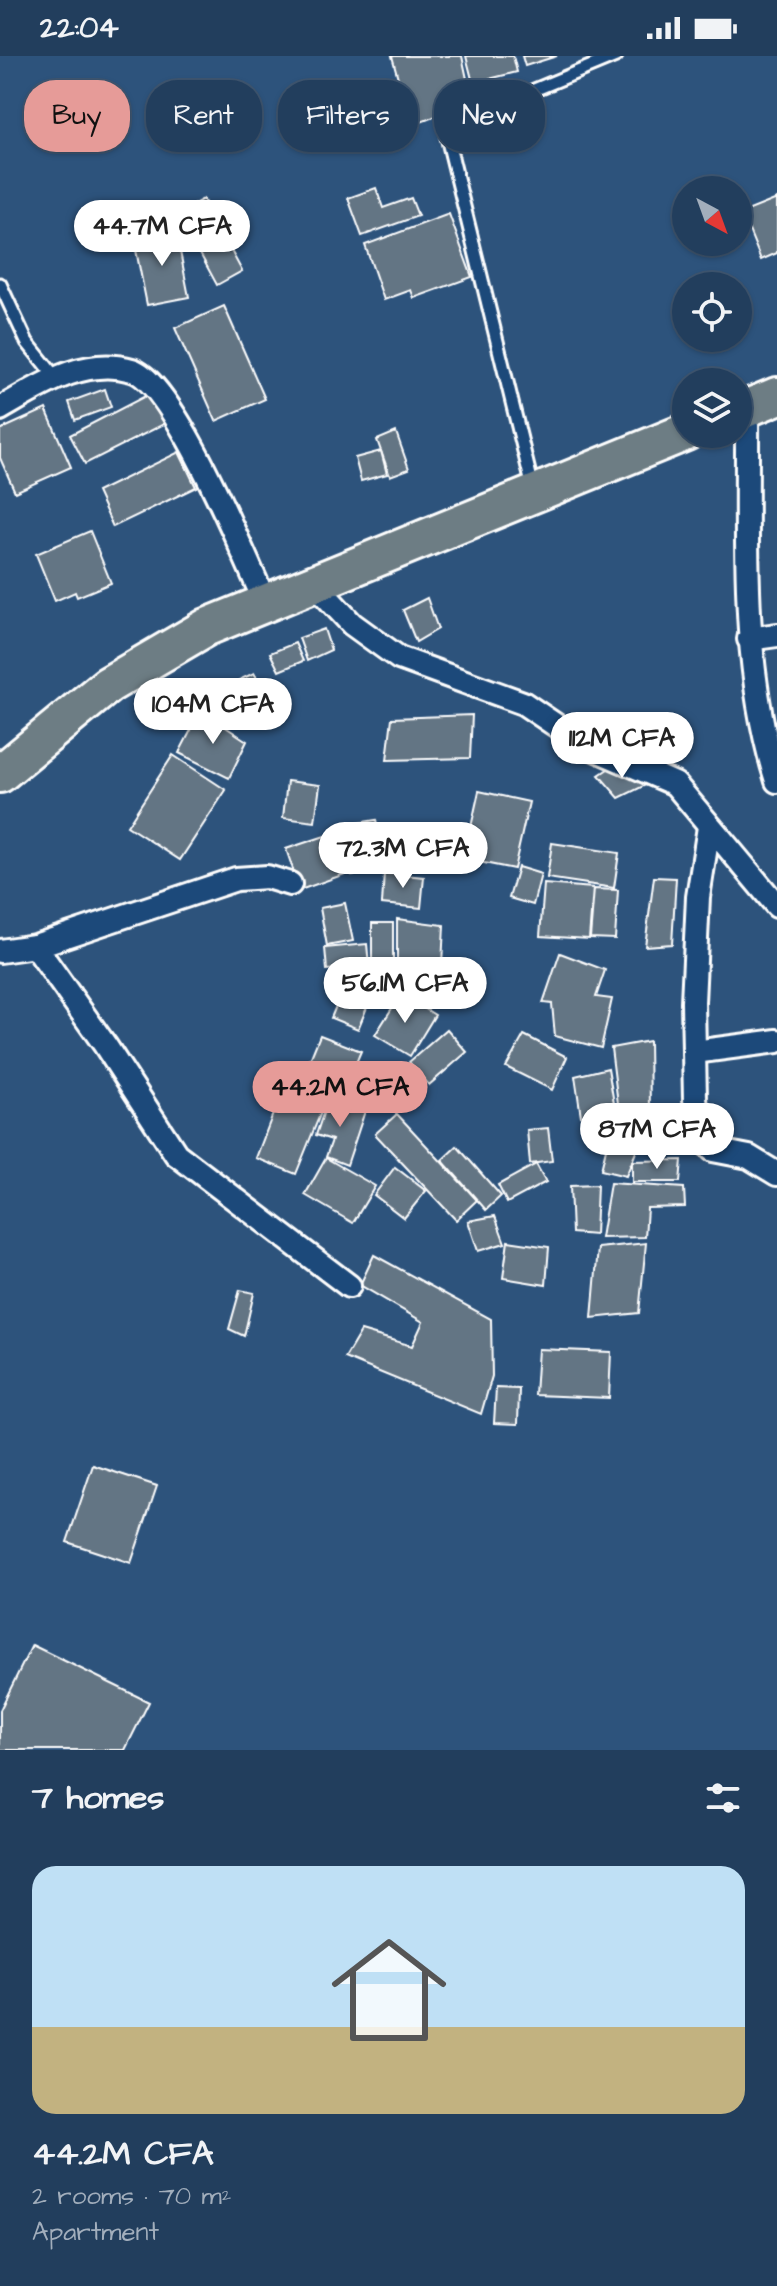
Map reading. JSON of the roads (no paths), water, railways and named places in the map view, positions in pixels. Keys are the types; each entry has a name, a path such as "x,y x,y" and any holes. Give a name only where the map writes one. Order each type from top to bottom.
{"main road":[{"path":"0,774 108,685 207,627 672,438"}],"street":[{"path":"0,409 55,377 94,366 134,370 162,395 190,442 265,602"},
{"path":"754,405 749,639 767,750 777,781"},
{"path":"313,582 352,624 399,658 523,703 585,745 675,784 777,906"},
{"path":"749,639 777,635"},
{"path":"709,827 698,897 694,1052 700,1137 713,1150 749,1157 777,1174"},
{"path":"0,951 35,946 236,879 267,877 290,884"},
{"path":"35,946 176,1154 349,1286"},
{"path":"694,1052 777,1041"}],"lane":[{"path":"545,85 616,56"},
{"path":"451,152 534,493"},
{"path":"0,284 27,342 55,377"}]}
